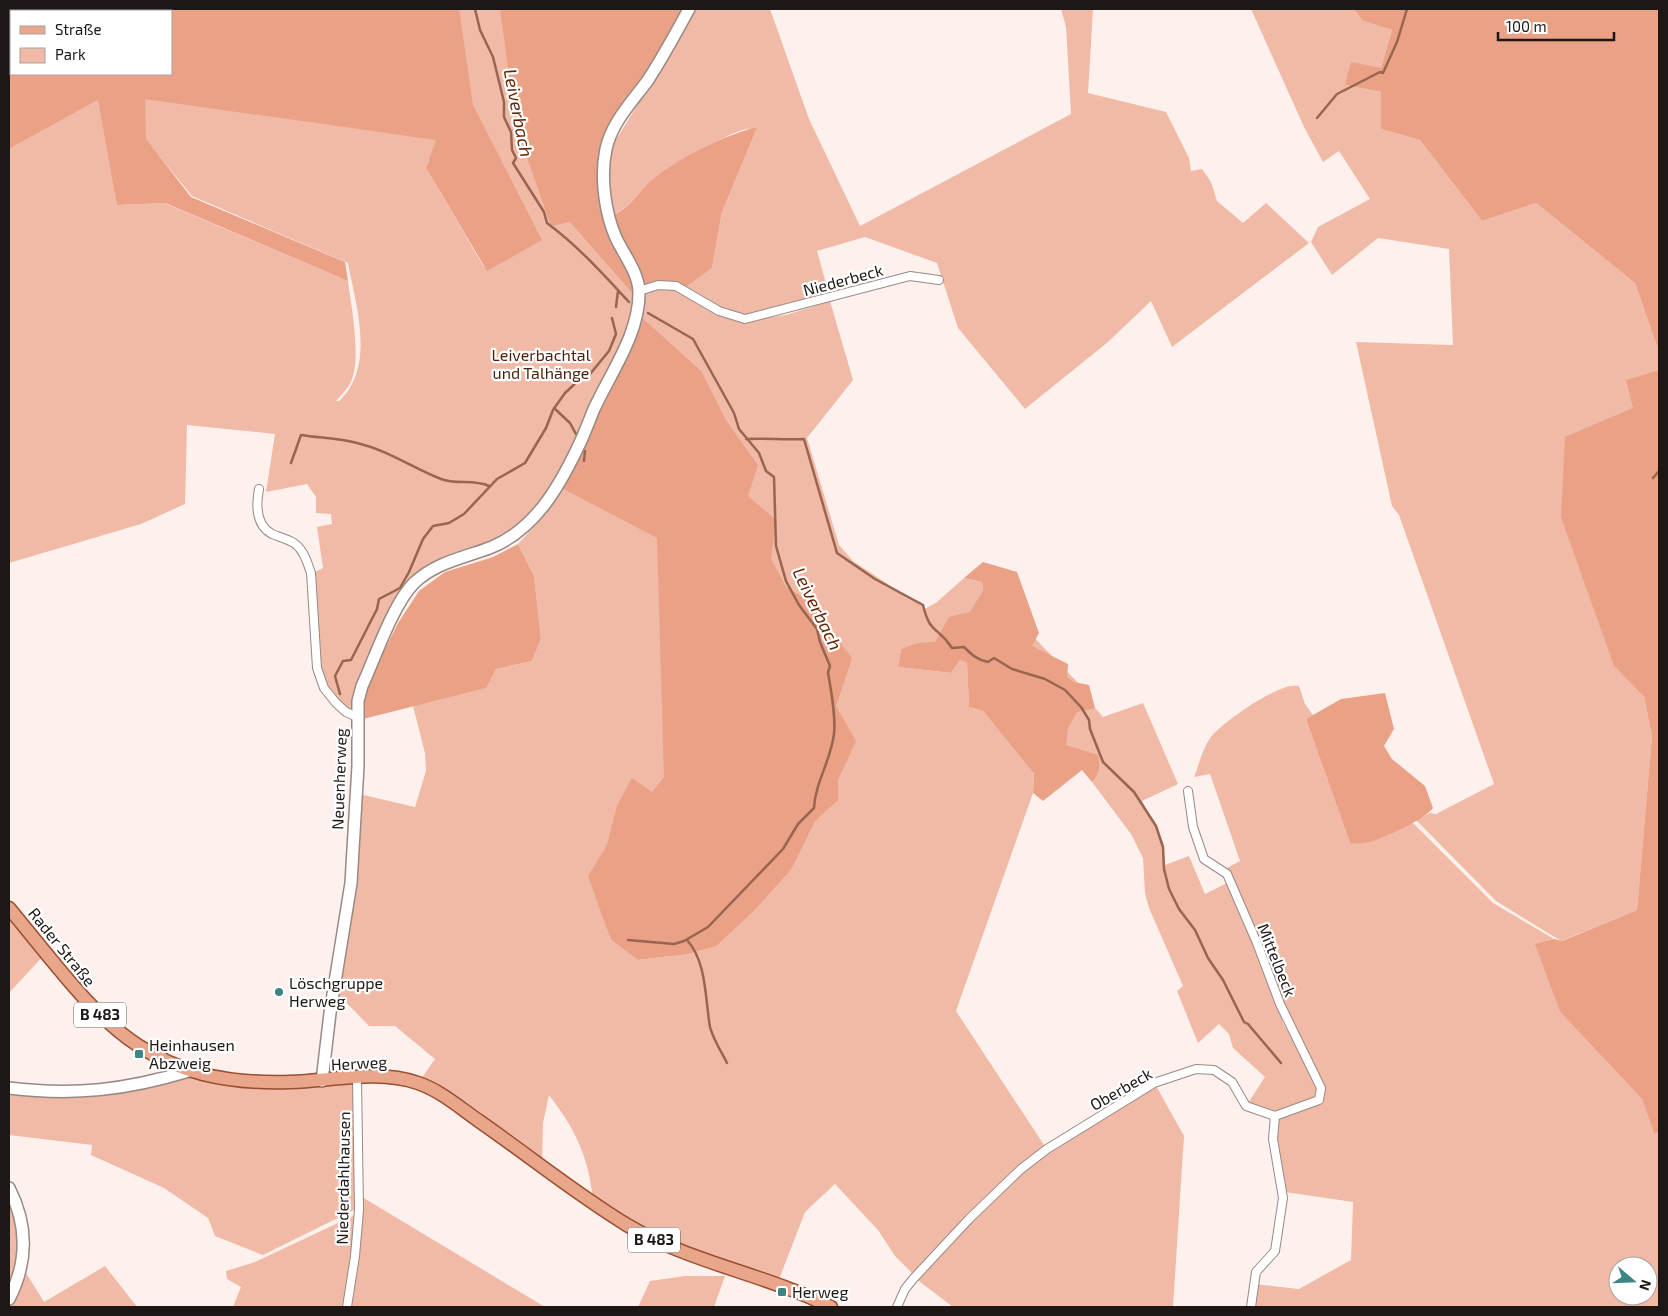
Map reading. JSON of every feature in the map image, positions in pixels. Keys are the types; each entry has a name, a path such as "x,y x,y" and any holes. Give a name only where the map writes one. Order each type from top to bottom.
{"main road":[{"name":"Rader Straße","path":"9,908 85,1000 108,1023 152,1055 190,1071"},
{"name":"Herweg","path":"190,1071 233,1081 322,1081 394,1077 433,1090 626,1224 658,1242 695,1257 773,1282 831,1307"}],"street":[{"path":"357,717 358,701 362,686 403,598 413,585 442,564 506,540 528,524 551,496 579,446 595,408 620,361 632,327 639,291 637,279 615,236 607,212 604,176 605,151 616,122 657,65 689,9"},
{"name":"Niederbeck","path":"639,291 658,286 676,286 719,311 739,318 755,318 910,276 939,280"},
{"name":"Neuenherweg","path":"259,489 256,508 262,524 270,532 294,543 306,558 311,573 317,668 324,688 346,712 357,717 358,766 351,882 330,1013 322,1081"},
{"name":"Mittelbeck","path":"1188,791 1194,827 1204,858 1226,874 1257,943 1280,1004 1321,1088 1319,1100 1275,1116"},
{"name":"Oberbeck","path":"897,1307 910,1282 969,1219 1021,1169 1047,1149 1154,1083 1196,1069 1214,1070 1232,1082 1246,1106 1275,1116"},
{"path":"9,1088 81,1093 162,1080 190,1071"},
{"name":"Niederdahlhausen","path":"347,1307 355,1256 358,1210 357,1078"},
{"path":"1251,1307 1256,1272 1275,1251 1282,1203 1273,1139 1275,1116"},
{"path":"9,1188 20,1212 24,1239 22,1263 9,1299"}],"green space":[{"name":"Leiverbachtal und Talhänge","path":"60,9 574,9 569,101 559,141 575,191 589,211 607,229 624,260 632,280 632,292 635,297 643,298 644,294 659,288 675,287 718,315 744,321 786,315 830,301 853,380 807,438 839,545 853,561 913,601 921,602 923,610 937,602 964,578 982,582 983,590 972,609 1005,634 1023,626 1084,689 1093,708 1103,717 1143,703 1178,784 1142,801 1160,836 1165,865 1189,856 1205,894 1229,882 1256,944 1284,1025 1304,1056 1321,1098 1323,1088 1281,1004 1258,942 1225,869 1240,861 1210,774 1194,777 1208,741 1217,730 1239,713 1279,690 1291,686 1299,686 1305,704 1313,715 1306,719 1350,843 1369,842 1412,822 1493,903 1554,939 1536,945 1560,1012 1642,1099 1654,1134 1659,1132 1659,1307 1252,1307 1254,1284 1299,1289 1351,1260 1353,1202 1285,1192 1276,1155 1273,1134 1275,1118 1320,1100 1272,1115 1248,1103 1265,1077 1233,1048 1229,1034 1219,1024 1198,1043 1177,991 1183,986 1149,908 1145,893 1143,858 1131,834 1092,782 1096,777 1075,749 1066,746 1063,730 1054,715 1042,702 1022,686 963,660 924,647 901,649 898,667 951,673 960,660 967,663 969,707 983,711 1034,774 1033,793 956,1011 1046,1148 999,1187 914,1275 895,1256 878,1230 835,1184 805,1212 778,1282 659,1241 593,1199 588,1169 579,1143 566,1119 549,1095 543,1123 542,1163 443,1094 419,1082 435,1059 395,1026 369,1026 337,993 356,880 359,794 415,807 426,771 425,753 413,706 485,688 496,669 532,661 541,639 534,576 518,544 541,519 559,487 652,535 652,527 631,518 559,477 538,509 518,530 490,545 435,565 414,579 403,594 381,634 363,677 354,710 351,711 346,710 323,687 318,667 313,573 323,568 317,527 332,524 331,514 316,513 316,497 307,484 266,492 275,434 187,425 185,504 141,524 9,563 9,149 96,101 89,75 172,75 172,10","holes":["220,105 297,114 358,126 360,129 200,106","146,140 192,196 348,263 358,317 360,354 357,371 350,387 339,401 336,401 352,379 356,357 348,281 164,203 117,205 115,192 147,200","469,150 538,231 484,267 426,168 429,159","792,866 791,870 756,909 714,946 713,942 749,912","609,936 639,951 671,956 638,960 611,940"]},
{"path":"696,9 770,9 809,119 860,226 1071,114 1066,27 1061,9 1093,9 1088,93 1166,112 1189,158 1191,171 1202,169 1211,182 1217,201 1243,223 1266,203 1309,243 1172,347 1151,301 1108,342 1025,409 958,328 937,263 865,237 817,251 829,294 745,317 720,310 685,288 712,268 722,212 757,128 748,128 735,132 696,152 660,174 619,212 612,216 609,209 608,153"},
{"path":"1251,9 1354,9 1363,21 1392,30 1381,68 1345,85 1381,92 1381,129 1420,140 1482,221 1536,203 1635,283 1659,352 1659,370 1627,380 1634,408 1614,666 1644,697 1652,736 1637,910 1561,941 1496,901 1416,820 1430,813 1436,814 1494,784 1399,515 1392,506 1356,342 1453,345 1449,249 1378,238 1332,275 1311,242 1318,227 1370,199 1339,151 1323,162 1304,127"},
{"path":"9,910 45,954 9,993"},
{"path":"191,1073 356,1080 358,1208 263,1255 215,1236 208,1218 164,1188 91,1155 92,1145 9,1135 9,1090 31,1093"},
{"path":"1155,1084 1184,1136 1173,1307 953,1307 915,1278 969,1220 1047,1150"},
{"path":"9,1195 17,1215 23,1252 9,1296"},
{"path":"362,1197 545,1307 349,1307"},
{"path":"357,1214 345,1307 233,1307 241,1287 227,1279 226,1271 255,1262"},
{"path":"105,1266 137,1307 9,1307 9,1302 23,1268 44,1302"},
{"path":"685,1276 725,1276 714,1307 638,1307 650,1281"}],"shaded area":[{"path":"9,9 459,9 473,105 542,240 487,271 426,168 436,140 145,99 146,139 191,197 345,262 348,281 165,203 117,205 98,100 9,149"},
{"path":"500,9 684,9 644,80 600,167 635,296 570,222 551,226 516,126"},
{"path":"1354,9 1659,9 1659,352 1635,283 1536,203 1482,221 1420,140 1381,129 1381,92 1345,85 1351,62 1381,68 1392,30 1363,21"},
{"path":"752,128 757,128 722,212 712,268 685,288 675,282 643,285 612,216 629,204 652,180 675,163 712,143"},
{"path":"639,315 701,371 727,422 758,465 748,496 776,520 771,559 786,587 808,600 852,658 836,706 856,741 838,780 838,800 815,821 791,870 756,909 716,946 687,954 638,960 611,940 588,876 607,845 617,806 632,778 652,792 664,777 657,538 559,487"},
{"path":"1659,370 1659,1132 1654,1134 1642,1099 1560,1012 1535,944 1554,939 1562,941 1637,910 1652,736 1644,697 1614,666 1561,517 1565,437 1633,408 1626,380"},
{"path":"518,544 534,576 541,639 532,661 496,669 486,688 363,719 366,687 398,623 419,591 445,572 493,557"},
{"path":"983,562 1017,572 1039,633 1032,646 1068,664 1067,677 1074,682 1089,685 1095,708 1077,712 1068,728 1066,745 1098,755 1099,766 1097,776 1092,782 1082,770 1043,801 1033,793 1034,774 983,711 969,707 967,663 960,660 951,673 898,667 901,649 918,643 935,642 949,617 970,612 983,590 982,582 964,578"},
{"path":"1385,693 1394,729 1384,746 1392,759 1425,786 1433,808 1404,828 1368,843 1350,843 1306,719 1341,699"}],"waterway":[{"name":"Leiverbach","path":"475,9 480,30 493,57 504,102 504,117 511,132 512,150 516,158 513,163 544,212 547,223 580,251 629,302"},
{"path":"1317,118 1337,94 1380,72 1383,73 1397,42 1407,9"},
{"path":"616,307 618,291"},
{"name":"Leiverbach","path":"628,940 674,944 684,941 708,927 783,849 798,824 814,808 817,790 830,753 834,734 833,703 828,672 830,666 817,629 799,605 786,581 776,546 774,477 766,471 759,453 739,429 734,413 693,339 648,313"},
{"path":"340,694 335,676 343,661 351,660 377,609 379,599 400,588 423,539 433,526 449,523 464,514 497,479 525,463 546,428 553,410 565,393 581,378 590,374 609,351 616,334 612,318"},
{"path":"554,408 570,423 576,434"},
{"path":"291,463 301,435 336,439 379,450 447,481 477,483 489,486"},
{"path":"746,439 804,439 837,553 875,579 923,605 932,626 952,648 964,647 981,660 988,662 994,658 1012,669 1045,679 1065,690 1081,707 1089,720 1090,729 1103,762 1134,792 1156,826 1163,847 1164,869 1169,889 1179,909 1195,930 1208,958 1223,980 1244,1022 1248,1024 1281,1063"},
{"path":"584,461 585,451"},
{"path":"1653,478 1659,471"},
{"path":"687,940 694,949 702,970 711,1032 727,1063"}],"place":[{"name":"Löschgruppe Herweg","path":"279,992"},
{"name":"Heinhausen Abzweig","path":"139,1054"},
{"name":"Herweg","path":"782,1292"}]}
